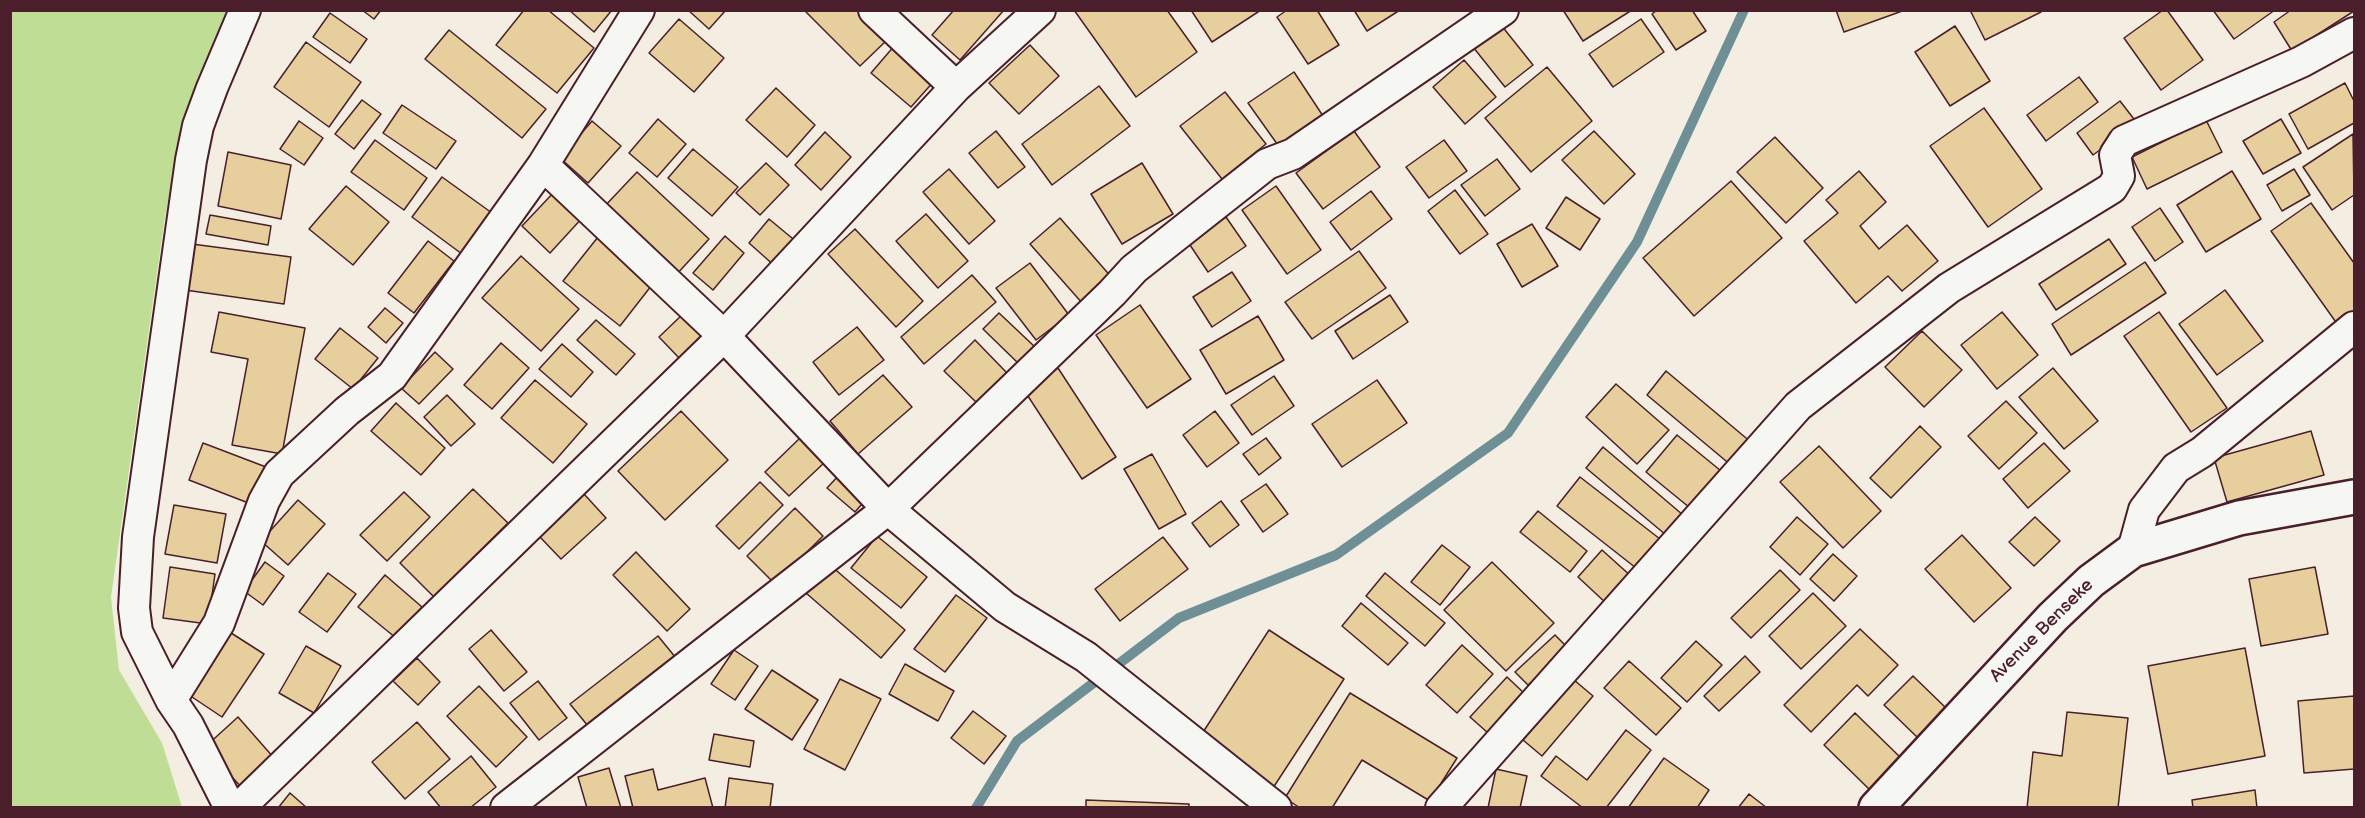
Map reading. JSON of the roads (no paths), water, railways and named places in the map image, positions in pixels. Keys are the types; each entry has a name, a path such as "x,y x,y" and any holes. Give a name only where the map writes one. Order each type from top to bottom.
{"street":[{"path":"230,807 188,724 171,700 137,632 134,608 138,537 191,160 198,126 245,10"},
{"path":"171,700 219,623 264,501 279,474 347,411 392,376 543,165 639,10"},
{"path":"874,10 956,87"},
{"path":"239,807 724,336 956,87 1040,10"},
{"path":"506,807 888,509 1112,293 1134,269 1268,164 1293,154 1503,10"},
{"path":"1441,807 1798,406 1949,288 2112,188 2119,176 2115,155 2124,141 2301,62 2355,33"},
{"path":"543,165 724,336 888,509 1005,607 1086,657 1276,807"},
{"path":"2133,550 2144,510 2176,468 2202,452 2355,327"},
{"name":"Avenue Benseke","path":"1876,807 2053,616 2091,580 2133,550 2239,518 2355,497"}],"waterway":[{"path":"976,808 1017,741 1179,618 1336,555 1508,433 1637,242 1744,10"}]}
